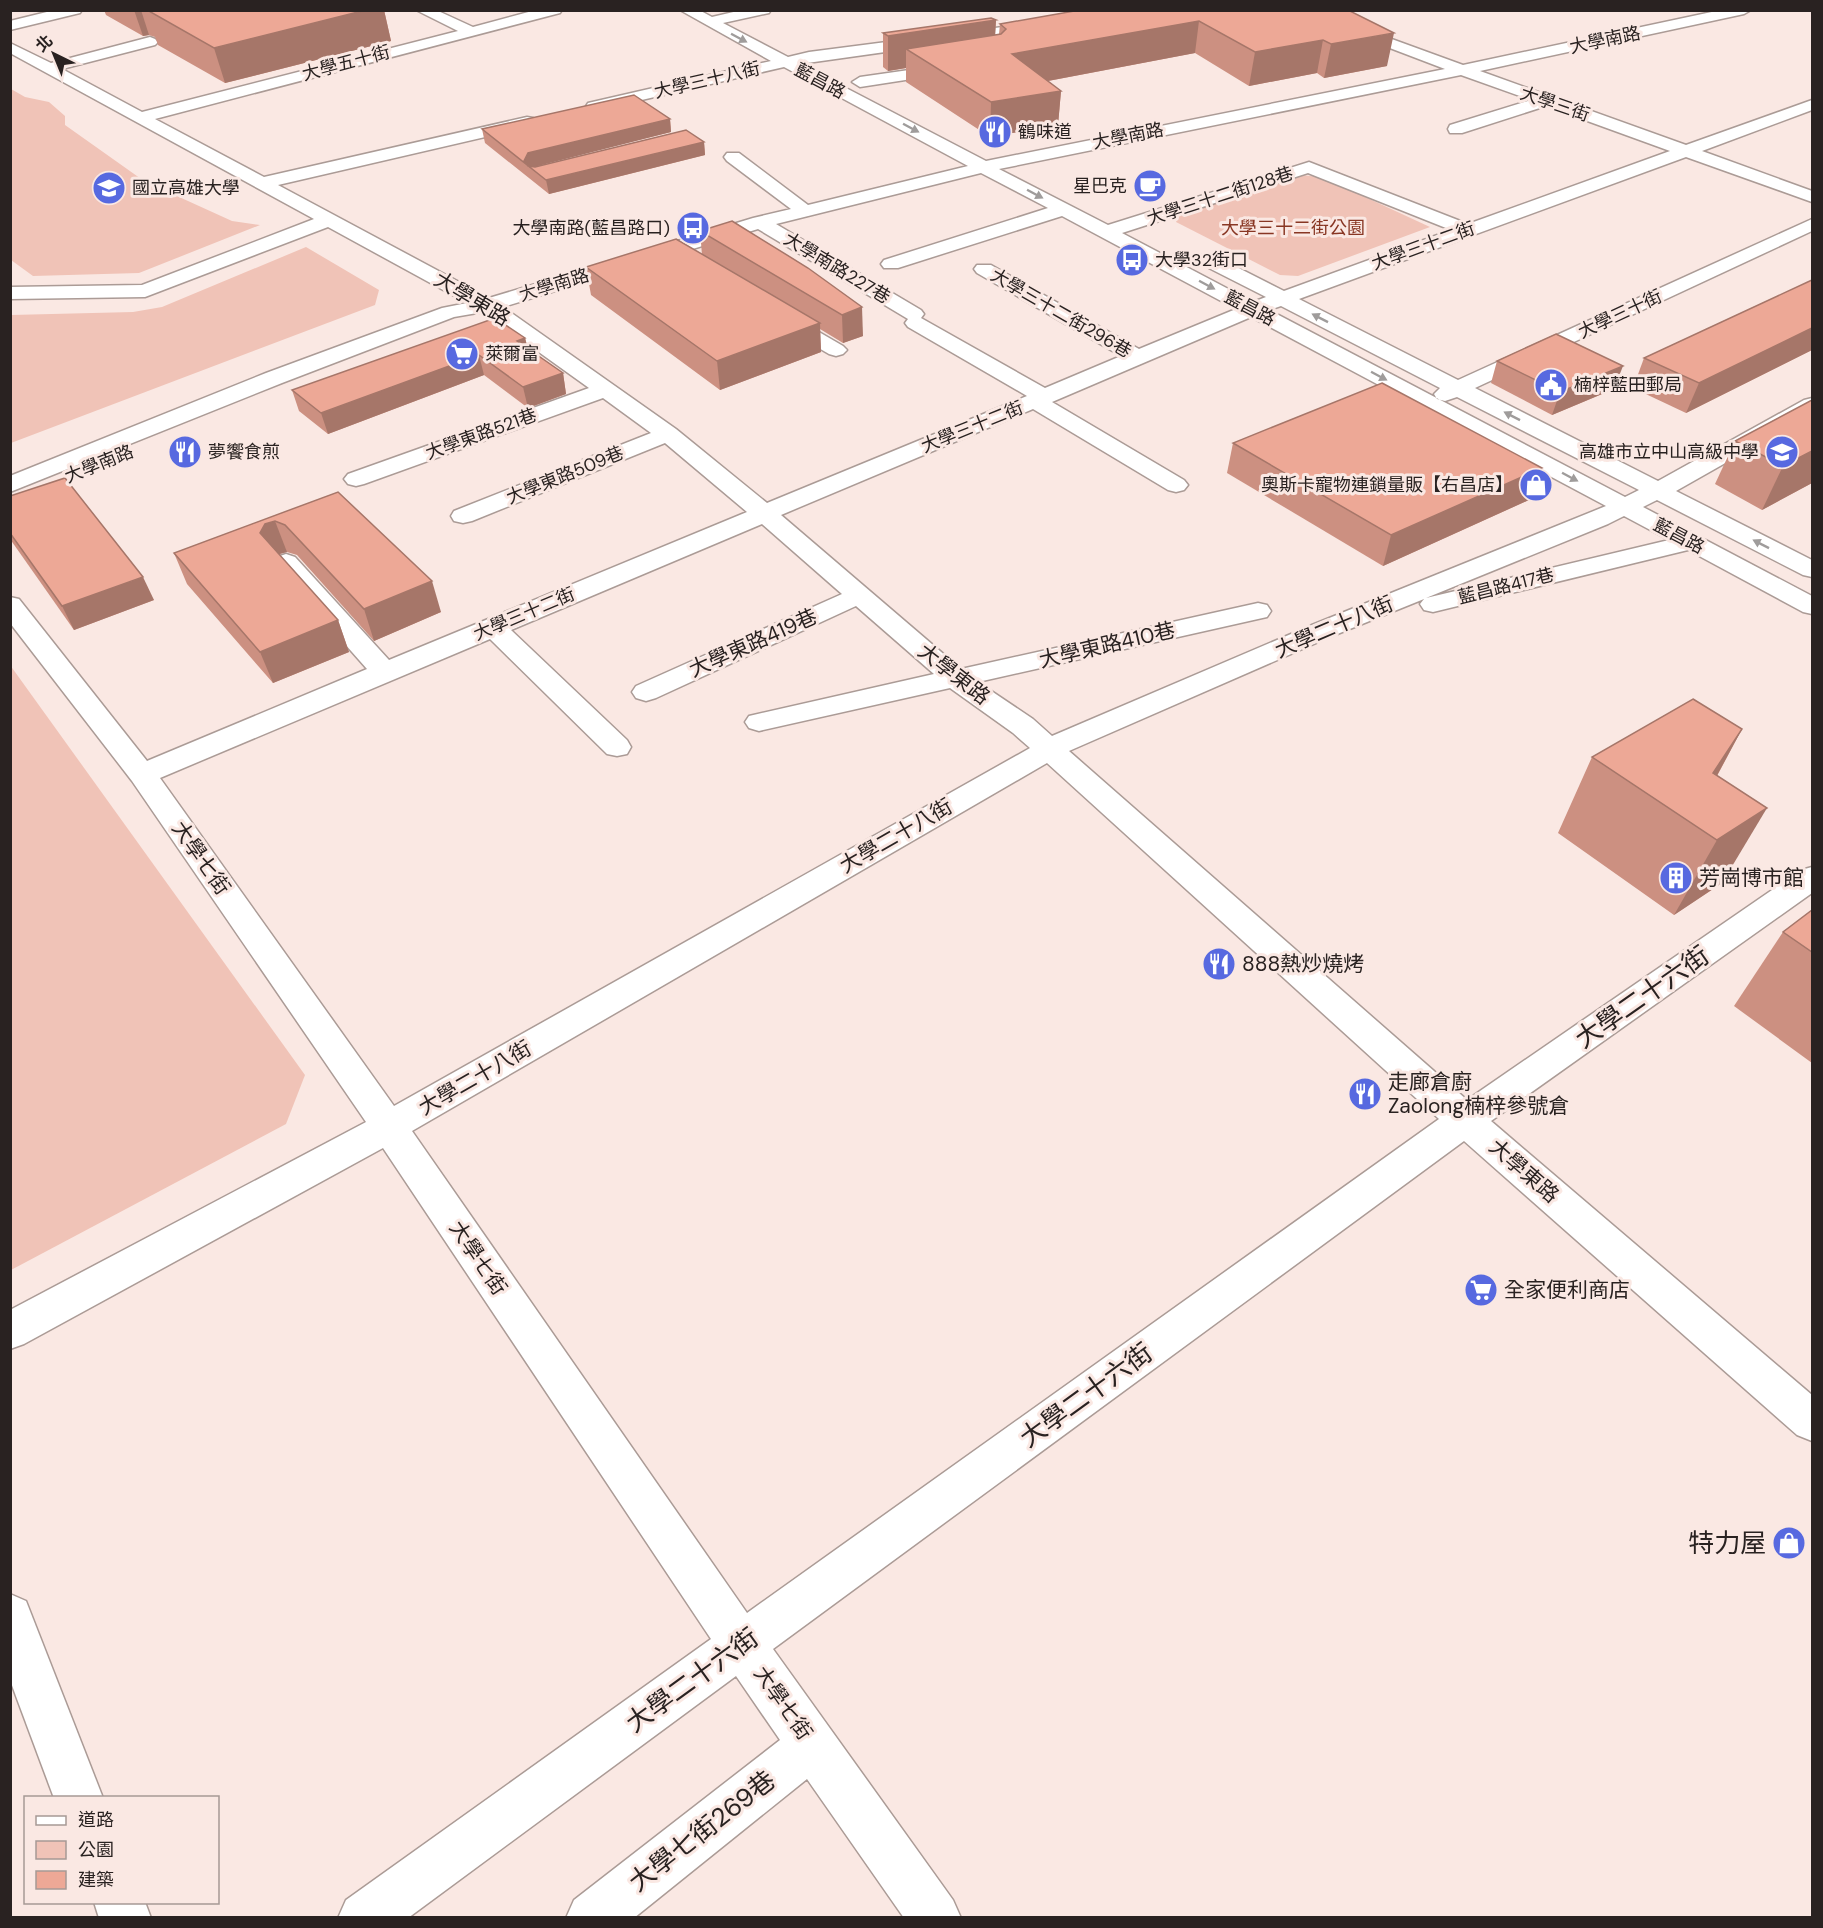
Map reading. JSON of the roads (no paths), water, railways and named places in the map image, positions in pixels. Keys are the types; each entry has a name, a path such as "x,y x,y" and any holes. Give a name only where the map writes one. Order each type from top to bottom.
{"street":[{"path":"10,26 75,10"},
{"path":"423,10 471,31"},
{"name":"大學五十街","path":"138,118 555,10"},
{"name":"藍昌路","path":"687,10 720,17 809,57 880,93"},
{"path":"720,17 764,10"},
{"name":"大學三街","path":"1297,10 1812,196"},
{"name":"大學南路","path":"10,485 274,378 449,312 487,305 667,249 988,158 1013,160 1744,10"},
{"name":"藍昌路","path":"720,17 784,62 988,158 1064,209 1106,232 1812,606"},
{"name":"大學三十八街","path":"573,111 809,57 1063,23"},
{"path":"48,68 150,42"},
{"name":"大學東路","path":"10,47 487,305 668,434 956,678 1023,726 1465,1120 1812,1421"},
{"path":"850,77 972,65"},
{"path":"1456,129 1545,101"},
{"name":"大學三十二街","path":"142,774 1253,309 1812,105"},
{"path":"263,183 543,123"},
{"path":"733,157 804,210"},
{"path":"1013,160 1040,174"},
{"name":"大學三十二街128巷","path":"1106,232 1309,167 1466,230"},
{"path":"891,264 1064,209"},
{"path":"1111,210 1159,235"},
{"path":"10,293 144,291 329,220"},
{"name":"大學南路227巷","path":"760,222 1176,485"},
{"name":"大學三十街","path":"1427,401 1812,224"},
{"path":"667,249 687,261"},
{"name":"藍昌路","path":"1188,250 1812,570"},
{"name":"大學三十二街296巷","path":"984,269 1139,358"},
{"name":"大學南路","path":"10,500 461,319 487,305"},
{"path":"766,308 836,350"},
{"name":"大學東路521巷","path":"356,479 606,389"},
{"name":"大學二十八街","path":"10,1331 389,1127 1049,749 1321,631 1599,519 1658,491 1812,405"},
{"name":"大學東路509巷","path":"463,516 668,434"},
{"name":"藍昌路417巷","path":"1321,631 1691,542"},
{"path":"286,562 385,672"},
{"name":"大學東路419巷","path":"646,692 860,595"},
{"name":"大學七街","path":"10,605 142,774 389,1127 741,1644 935,1917"},
{"name":"大學東路410巷","path":"759,722 1258,611"},
{"path":"493,627 617,747"},
{"name":"大學二十六街","path":"364,1917 1465,1120 1810,883"},
{"path":"10,1617 79,1796"},
{"name":"大學七街269巷","path":"592,1917 813,1744"}],"place":[{"name":"鶴味道","path":"995,132"},
{"name":"星巴克","path":"1150,186"},
{"name":"國立高雄大學","path":"109,188"},
{"name":"大學南路(藍昌路口)","path":"693,228"},
{"name":"大學32街口","path":"1132,260"},
{"name":"萊爾富","path":"462,354"},
{"name":"楠梓藍田郵局","path":"1551,385"},
{"name":"夢饗食煎","path":"185,452"},
{"name":"高雄市立中山高級中學","path":"1782,452"},
{"name":"奧斯卡寵物連鎖量販【右昌店】","path":"1536,485"},
{"name":"芳崗博市館","path":"1676,878"},
{"name":"888熱炒燒烤","path":"1219,964"},
{"name":"走廊倉廚 Zaolong楠梓參號倉","path":"1365,1094"},
{"name":"全家便利商店","path":"1481,1290"},
{"name":"特力屋","path":"1789,1543"}],"park label":[{"name":"大學三十二街公園","path":"1293,228"}]}
